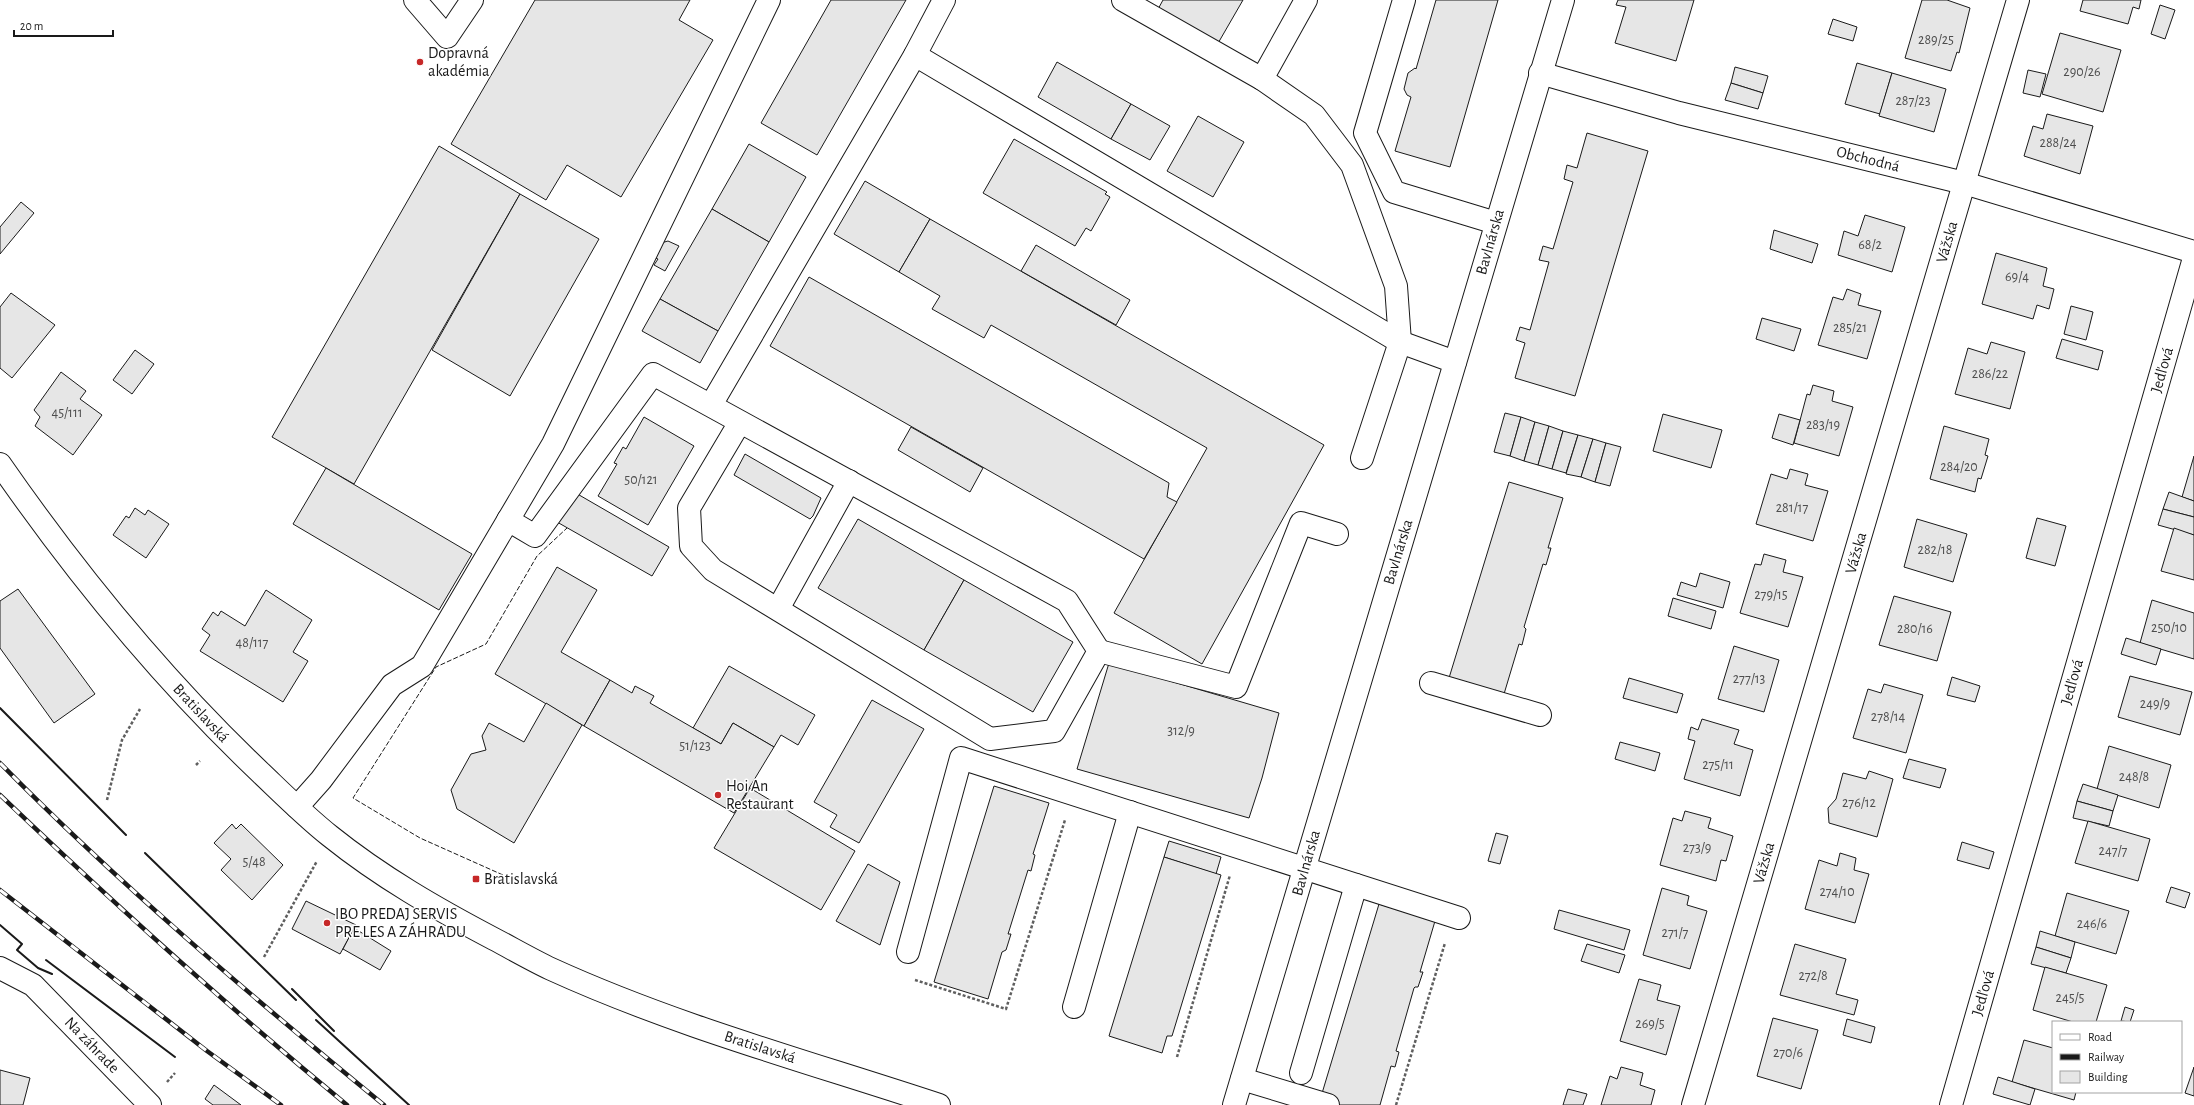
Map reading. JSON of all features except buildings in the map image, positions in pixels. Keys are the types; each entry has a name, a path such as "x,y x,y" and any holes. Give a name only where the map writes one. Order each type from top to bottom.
{"street":[{"path":"415,0 446,37 472,0"},
{"path":"297,807 321,780 392,685 422,666 553,444 769,0"},
{"path":"711,405 915,55 944,0"},
{"path":"1122,0 1262,79 1314,115 1352,165 1396,286 1400,342 1362,458"},
{"path":"1262,79 1306,0"},
{"path":"1404,0 1365,133 1394,192 1496,223"},
{"name":"Bavlnárska","path":"1234,1105 1540,73 1563,0"},
{"name":"Vážska","path":"1693,1105 2018,0"},
{"path":"915,55 1400,342 1455,362"},
{"name":"Obchodná","path":"1540,73 1679,113 1964,182 2194,252"},
{"name":"Jedľová","path":"1951,1105 2194,258"},
{"path":"508,520 534,536 653,374 1067,601 1099,651 1236,687 1301,523 1337,534"},
{"path":"740,422 689,508 691,546 713,570 990,739 1054,731 1099,651"},
{"name":"Bratislavská","path":"0,464 105,605 174,685 222,737 330,836 376,870 437,910 547,968 595,988 714,1033 939,1105"},
{"path":"778,609 849,481"},
{"path":"1431,683 1540,715"},
{"path":"908,952 960,758 1456,917"},
{"path":"1074,1007 1130,812"},
{"path":"1301,1073 1356,885"},
{"name":"Na záhrade","path":"0,968 33,985 150,1105"},
{"path":"1242,1079 1328,1105"}],"path":[{"path":"107,800 122,740 140,709"},
{"path":"196,765 200,761"},
{"path":"913,979 1006,1009 1073,794"},
{"path":"264,957 330,836"},
{"path":"1177,1057 1238,847"},
{"path":"1396,1105 1456,917"}],"railway":[{"path":"0,763 45,808 187,939 384,1105"},
{"path":"0,795 170,953 302,1068 347,1105"},
{"path":"0,890 207,1051 281,1105"}],"fence":[{"path":"503,875 420,838 353,798 436,667 486,644 537,556 567,528"}],"wall":[{"path":"0,708 126,835"},
{"path":"145,853 296,1000"},
{"path":"0,925 22,944 17,950 38,968 52,974"},
{"path":"46,960 175,1057"},
{"path":"292,989 334,1031"},
{"path":"316,1020 409,1105"}],"place":[{"name":"Dopravná akadémia","path":"420,62"},
{"name":"Hoi An Restaurant","path":"718,795"},
{"name":"Bratislavská","path":"476,879"},
{"name":"IBO PREDAJ SERVIS PRE LES A ZÁHRADU","path":"327,923"}]}
